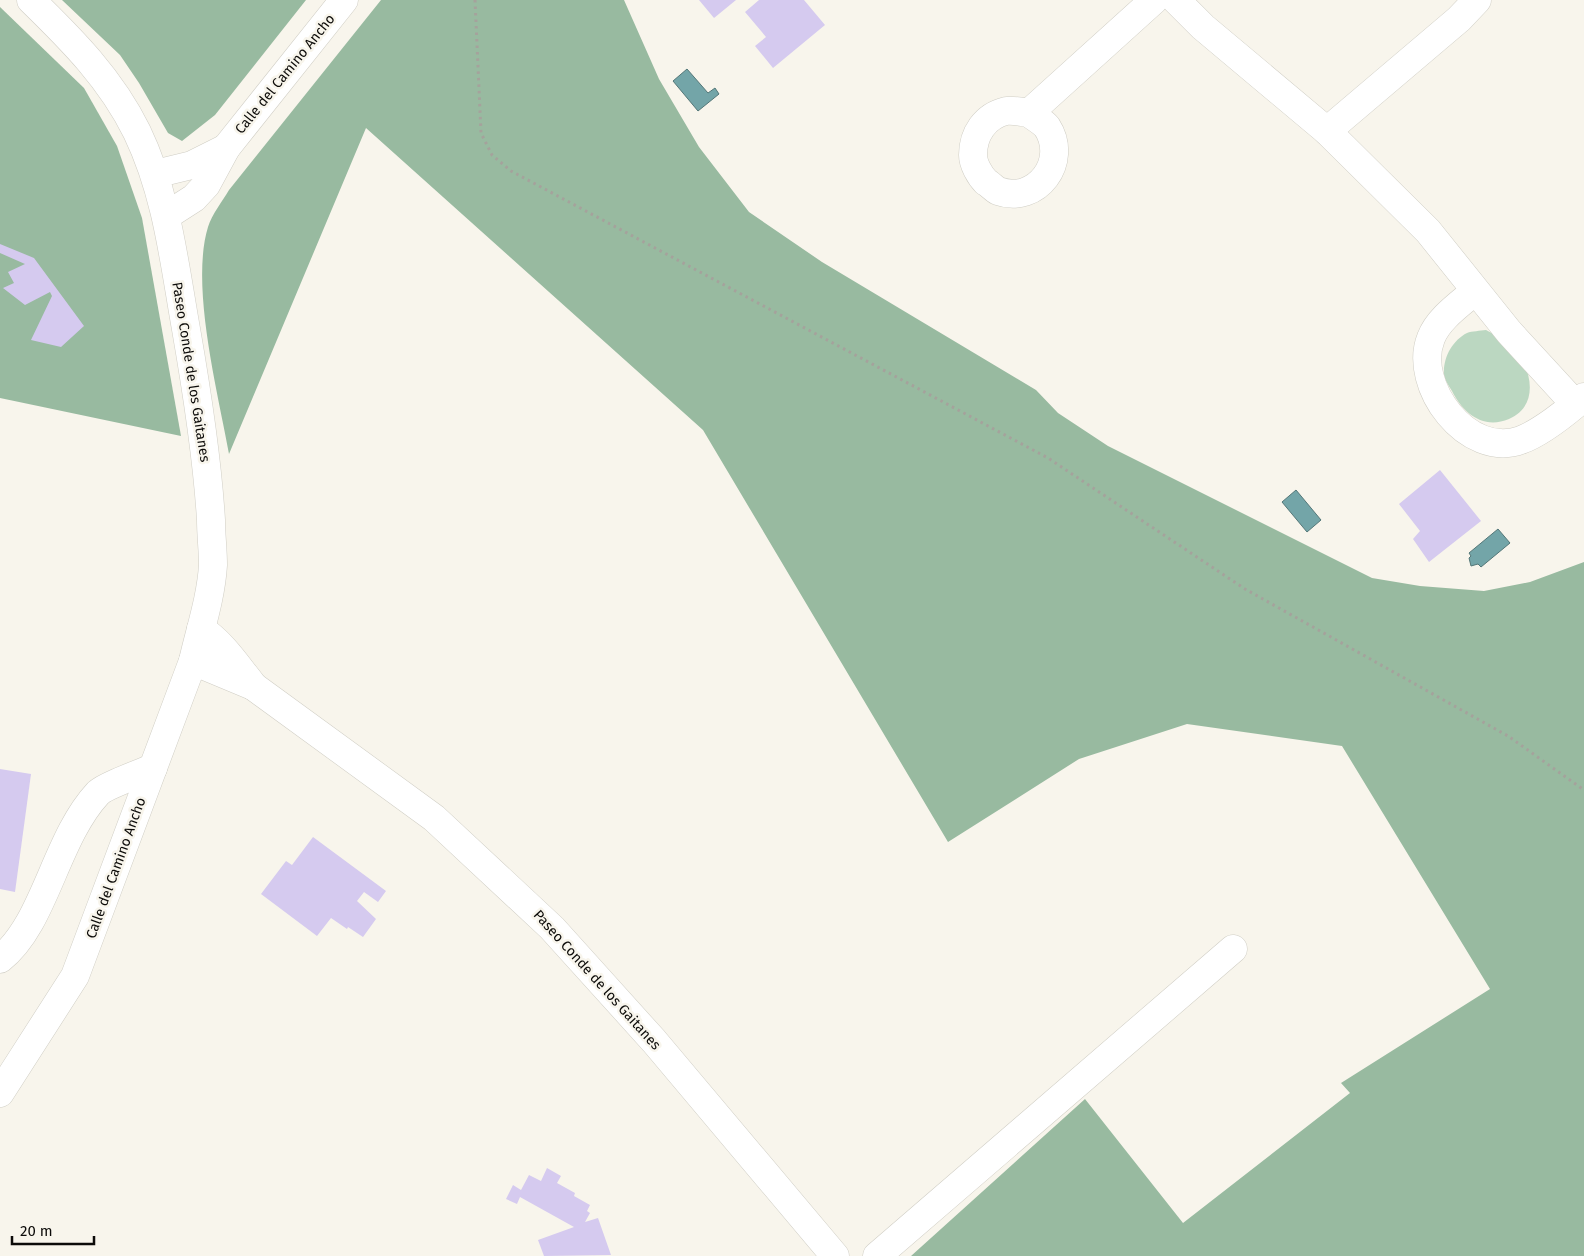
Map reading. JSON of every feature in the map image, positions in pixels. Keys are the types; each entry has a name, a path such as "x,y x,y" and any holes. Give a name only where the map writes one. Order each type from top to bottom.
{"street":[{"name":"Paseo Conde de los Gaitanes","path":"31,0 76,44 105,79 136,130 155,174 166,216 201,416 210,499 213,565 201,629 214,638 227,651 253,686"},
{"name":"Calle del Camino Ancho","path":"166,216 194,198 206,185 226,148 344,0"},
{"path":"1029,113 1154,0"},
{"path":"1176,0 1203,26 1326,131 1428,231 1475,291 1580,401 1521,440 1500,444 1478,440 1459,426 1444,408 1432,386 1427,358 1431,337 1441,323 1475,291"},
{"path":"1326,131 1459,19 1477,0"},
{"name":"Calle del Camino Ancho","path":"155,174 192,165 226,148"},
{"name":"Calle del Camino Ancho","path":"0,1093 75,976 192,661 201,629"},
{"name":"Paseo Conde de los Gaitanes","path":"192,661 253,686 434,818 552,928 654,1041 835,1256"},
{"path":"0,959 12,950 38,904 68,836 99,792 153,768"},
{"path":"877,1256 1233,949"}],"path":[{"path":"475,0 481,133 492,155 511,171 1048,458 1245,589 1508,736 1584,790"}],"green space":[{"path":"62,0 306,0 215,115 182,141 168,133 139,83 120,55"},
{"path":"381,0 624,0 659,79 699,147 749,212 822,262 1036,390 1058,413 1108,446 1372,578 1420,586 1484,591 1530,582 1584,562 1584,1256 911,1256 1085,1099 1183,1223 1350,1093 1341,1083 1490,989 1342,746 1187,724 1079,759 948,842 703,430 366,128 229,454 213,370 204,308 203,251 208,227 229,190"},
{"path":"0,7 84,88 117,146 142,218 181,436 0,398"},
{"path":"1486,330 1507,341 1517,351 1523,361 1530,383 1526,404 1519,413 1500,422 1482,421 1468,412 1457,399 1444,376 1447,355 1457,340 1467,333"}],"water":[{"path":"687,69 708,93 715,88 719,94 698,111 673,81"},
{"path":"1296,490 1321,520 1307,532 1282,502"},
{"path":"1498,529 1510,543 1481,567 1478,564 1471,566 1469,558 1471,556 1469,553"}],"building":[{"path":"699,0 736,0 714,18"},
{"path":"759,0 804,0 825,25 773,68 755,46 766,37 745,12"},
{"path":"0,244 34,258 84,326 61,347 31,340 52,296 50,292 25,305 3,288 14,283 8,272 25,264 0,253"},
{"path":"1440,470 1481,521 1429,562 1413,539 1420,531 1399,504"},
{"path":"0,769 31,774 15,892 0,889"},
{"path":"313,837 386,891 378,902 364,892 357,901 376,919 363,937 331,918 317,936 261,894 286,861 292,865"},
{"path":"547,1168 561,1176 557,1183 575,1193 574,1196 590,1205 587,1211 590,1213 585,1222 598,1218 611,1255 544,1256 538,1240 574,1227 520,1197 517,1204 506,1199 513,1185 521,1190 529,1175 541,1181"}]}
